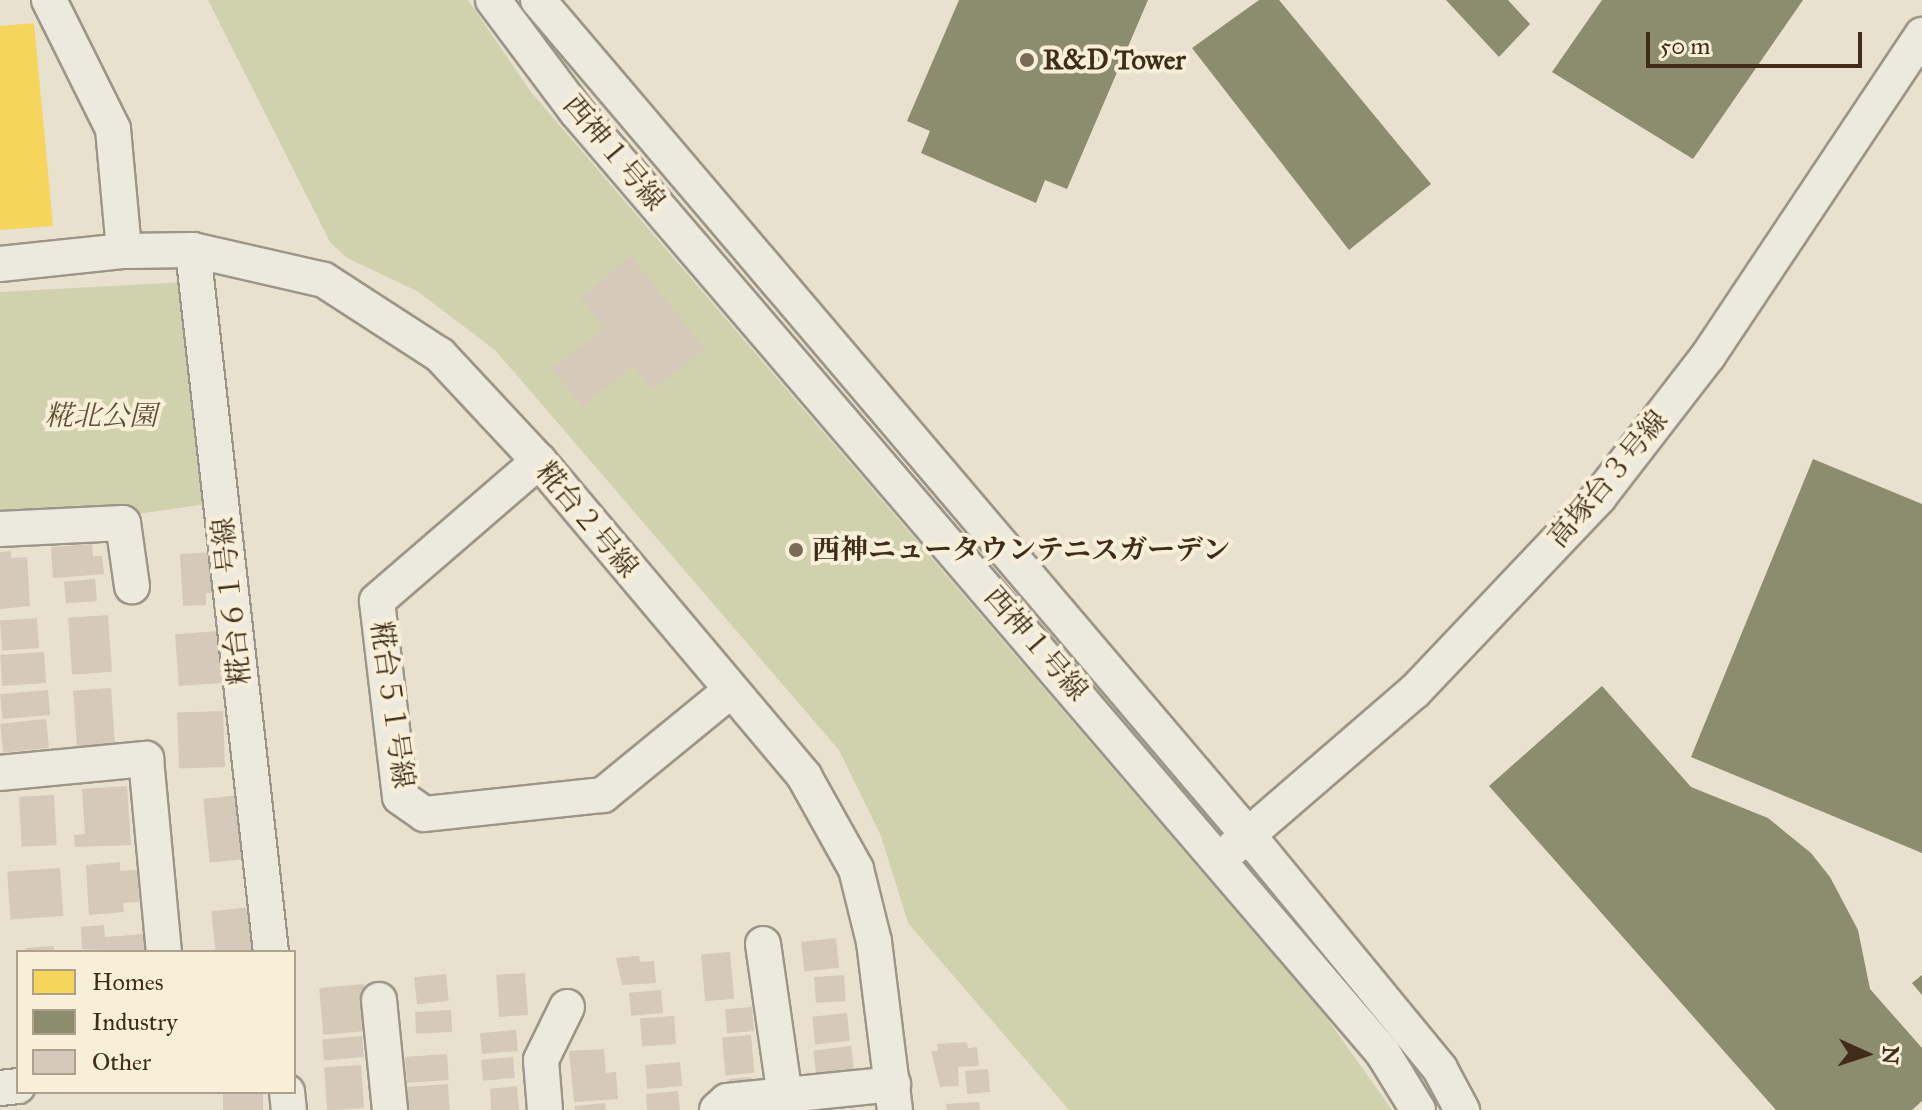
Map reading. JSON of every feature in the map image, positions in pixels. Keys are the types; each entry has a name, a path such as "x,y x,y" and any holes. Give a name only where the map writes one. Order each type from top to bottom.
{"street":[{"path":"49,0 113,129 124,251"},
{"name":"西神１号線","path":"493,0 576,111 1221,859 1383,1053 1418,1110"},
{"name":"西神１号線","path":"538,0 1248,835 1440,1069 1462,1110"},
{"name":"高塚台３号線","path":"1221,859 1415,691 1599,497 1708,356 1922,35"},
{"name":"糀台２号線","path":"0,264 124,251 193,250 324,280 440,355 539,461 729,692 804,776 856,869 874,942 894,1097"},
{"name":"糀台６１号線","path":"193,250 271,950"},
{"name":"糀台５１号線","path":"539,461 377,601 400,797 424,814 603,795 729,692"},
{"path":"0,529 123,523 132,586"},
{"path":"0,773 146,759 164,950"},
{"path":"763,944 786,1103"},
{"path":"379,1000 390,1110"},
{"path":"545,1110 541,1060 567,1007"},
{"path":"717,1110 727,1101 786,1103 894,1097"}],"green space":[{"name":"西神ニュータウンテニスガーデン","path":"208,0 468,0 531,92 1326,1017 1392,1110 1069,1110 908,923 881,836 839,750 495,350 417,291 347,258 330,242"},
{"name":"糀北公園","path":"186,282 212,503 124,516 0,523 0,292"}],"building: Homes":[{"path":"34,23 53,226 0,230 0,26"}],"building: Industry":[{"name":"R&D Tower","path":"959,0 1148,0 1067,189 1045,180 1036,203 921,153 930,131 907,121"},
{"path":"1259,0 1279,0 1431,184 1349,250 1192,48"},
{"path":"1446,0 1508,0 1530,24 1499,57"},
{"path":"1602,0 1803,0 1693,159 1552,72"},
{"path":"1813,459 1922,504 1922,853 1691,757"},
{"path":"1602,686 1691,787 1768,818 1811,853 1830,877 1858,930 1870,989 1922,1048 1922,1101 1912,1110 1776,1110 1489,786"},
{"path":"1922,975 1922,995 1912,983"}],"building: Other":[{"path":"631,256 705,349 653,390 633,365 582,407 552,369 604,328 580,298"},
{"path":"92,544 93,556 102,556 104,574 53,578 51,547"},
{"path":"11,551 11,558 27,557 30,606 0,609 0,552"},
{"path":"218,552 221,592 206,593 206,605 183,606 180,554"},
{"path":"95,579 97,601 66,604 64,582"},
{"path":"108,615 112,672 72,675 68,618"},
{"path":"37,618 39,648 2,651 0,621"},
{"path":"220,631 224,683 179,686 175,634"},
{"path":"44,652 46,683 2,686 0,655"},
{"path":"111,688 115,744 77,747 73,691"},
{"path":"48,690 50,715 2,719 0,694"},
{"path":"223,711 225,767 179,769 177,713"},
{"path":"46,719 49,748 3,753 0,724"},
{"path":"127,786 131,845 75,847 74,835 85,834 82,789"},
{"path":"54,795 57,845 22,847 19,797"},
{"path":"241,795 248,859 210,863 203,799"},
{"path":"120,862 120,871 137,870 139,902 123,903 124,912 89,915 86,865"},
{"path":"60,868 63,916 10,920 7,872"},
{"path":"251,907 256,950 215,950 211,911"},
{"path":"104,925 105,937 144,934 145,950 82,949 81,927"},
{"path":"836,938 839,968 804,971 801,942"},
{"path":"54,946 54,950 26,950"},
{"path":"730,952 734,999 705,1001 701,955"},
{"path":"639,956 640,962 654,961 656,983 622,985 616,958"},
{"path":"525,973 528,1015 499,1017 496,975"},
{"path":"446,974 449,1001 417,1004 414,977"},
{"path":"844,975 846,1001 816,1003 814,977"},
{"path":"364,984 368,1031 323,1035 319,988"},
{"path":"661,990 663,1013 631,1016 629,993"},
{"path":"752,1007 754,1031 727,1033 725,1009"},
{"path":"451,1010 452,1032 416,1034 415,1012"},
{"path":"847,1013 850,1041 815,1045 812,1017"},
{"path":"674,1016 676,1044 642,1046 640,1018"},
{"path":"516,1030 518,1051 482,1054 480,1033"},
{"path":"751,1035 754,1073 725,1075 722,1038"},
{"path":"362,1036 364,1057 324,1060 322,1039"},
{"path":"967,1042 968,1048 977,1047 979,1066 958,1067 959,1086 940,1087 931,1051 938,1051 937,1044"},
{"path":"851,1046 854,1069 816,1073 813,1051"},
{"path":"604,1049 606,1073 616,1072 618,1099 574,1102 569,1051"},
{"path":"447,1054 449,1080 407,1083 405,1057"},
{"path":"513,1057 515,1078 483,1081 481,1060"},
{"path":"680,1062 682,1086 647,1089 645,1065"},
{"path":"361,1065 364,1108 327,1110 324,1068"},
{"path":"988,1069 990,1092 967,1094 965,1071"},
{"path":"751,1077 752,1088 730,1090 729,1079"},
{"path":"448,1084 450,1110 408,1110 406,1087"},
{"path":"517,1086 519,1110 491,1110 490,1089"},
{"path":"678,1091 680,1110 647,1110 646,1094"},
{"path":"223,1094 263,1094 263,1110 223,1110"},
{"path":"979,1102 980,1110 947,1110 946,1104"},
{"path":"605,1103 606,1110 575,1110 574,1106"}],"place":[{"name":"R&D Tower","path":"1027,60"},
{"name":"西神ニュータウンテニスガーデン","path":"796,550"}]}
